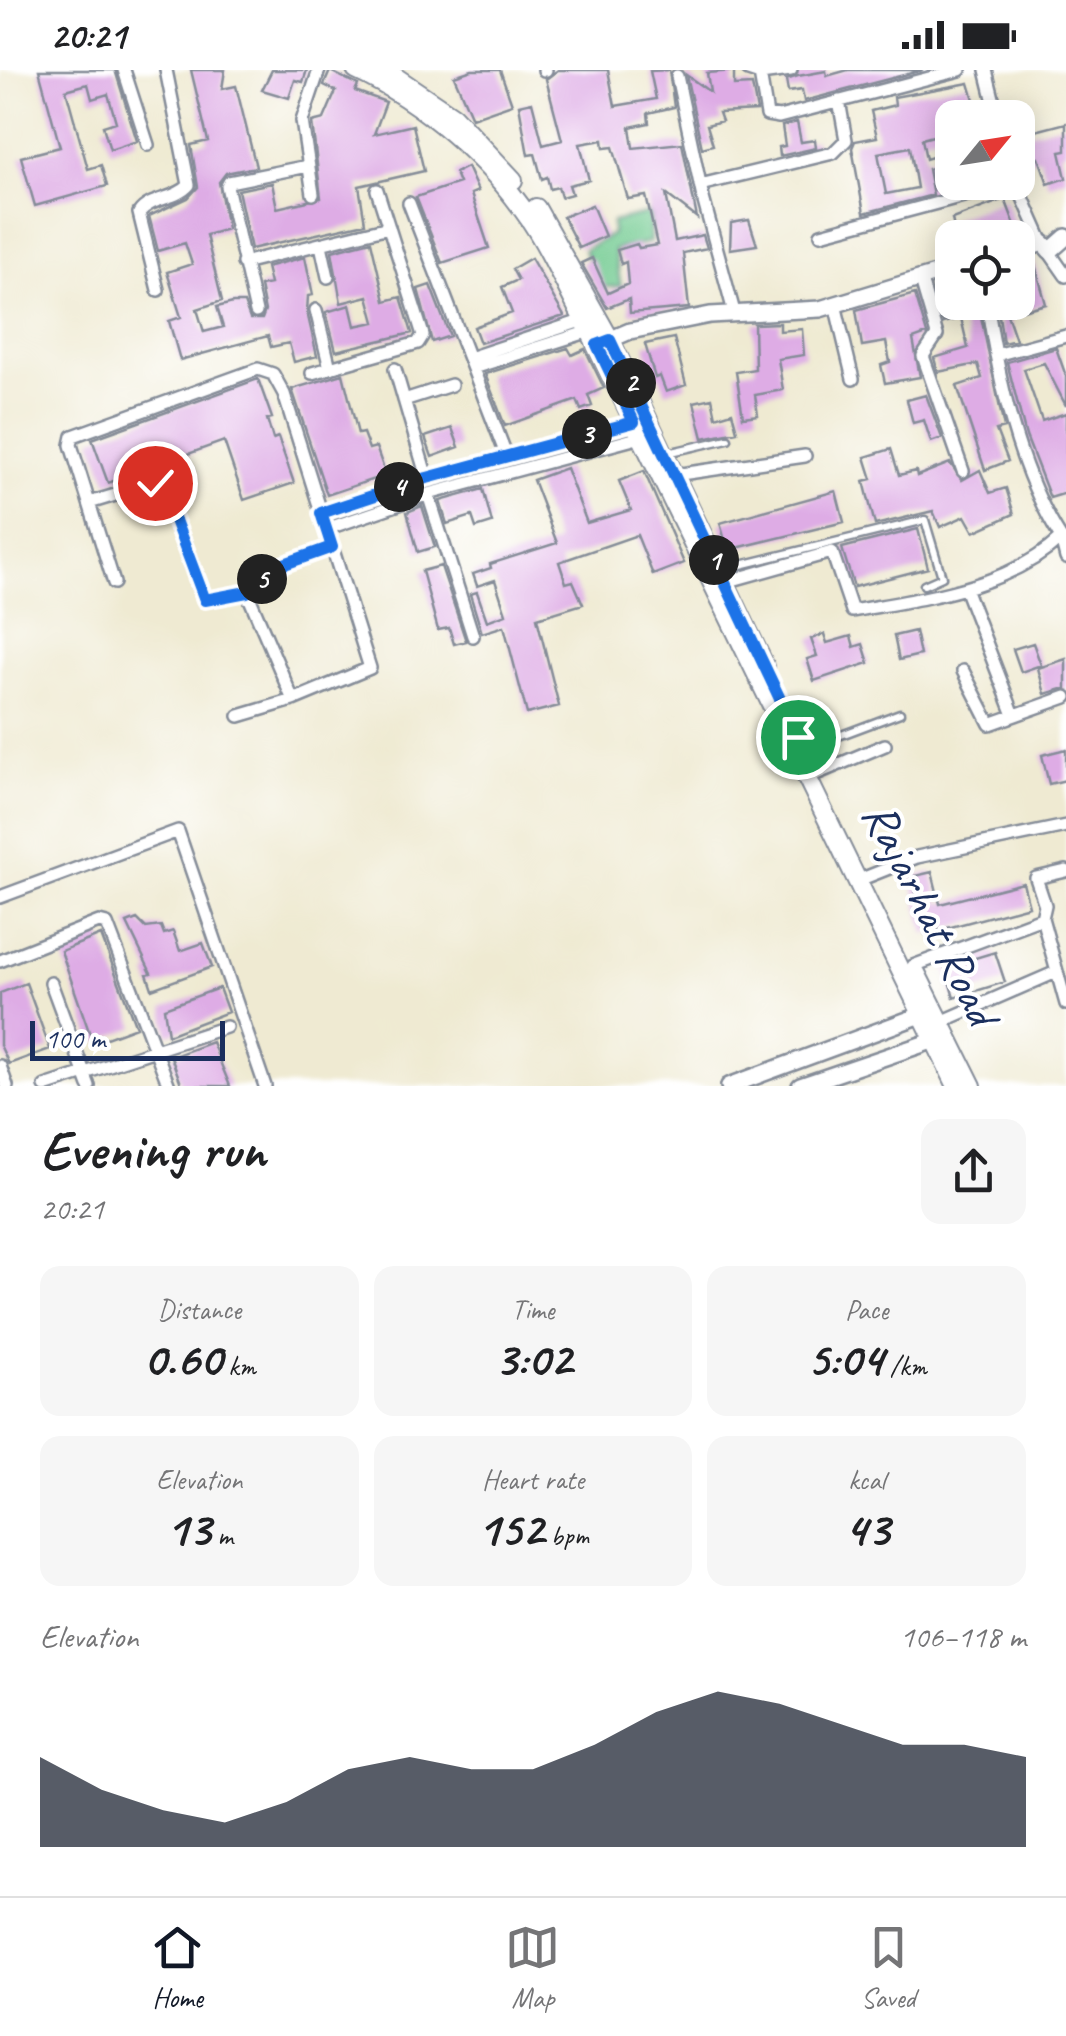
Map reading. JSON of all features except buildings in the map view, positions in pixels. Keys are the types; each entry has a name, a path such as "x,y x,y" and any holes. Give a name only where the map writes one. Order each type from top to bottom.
{"main road":[{"name":"Rajarhat Road","path":"356,70 435,120 506,188 531,221 668,463 863,878 913,966 957,1086"},
{"name":"Rajarhat Road","path":"386,70 452,116 518,184 555,237 638,430 936,1024 972,1086"}],"street":[{"path":"124,70 148,145"},
{"path":"158,290 139,213 143,206 182,192 190,184 166,70"},
{"path":"312,194 302,121 319,70"},
{"path":"791,70 754,72 767,115 780,117 960,70"},
{"path":"986,70 994,100"},
{"path":"677,76 700,185 734,312"},
{"path":"700,185 833,153 846,140 838,102"},
{"path":"256,312 229,182 308,166"},
{"path":"312,373 418,343 424,335 377,190"},
{"path":"820,234 948,200"},
{"path":"1024,200 1043,243 1066,276"},
{"path":"410,203 474,362 507,457"},
{"path":"244,263 390,227"},
{"path":"1043,243 1050,250 1066,236"},
{"path":"1035,245 1043,243"},
{"path":"321,245 328,277"},
{"path":"474,362 595,334 734,312 820,309 935,273"},
{"path":"920,277 937,335 923,356 964,471"},
{"path":"835,304 853,379"},
{"path":"316,310 330,368"},
{"path":"989,320 1036,494 1061,538 1066,558"},
{"path":"996,355 1066,336"},
{"path":"114,583 71,445 81,430 258,369 273,374 284,394 370,668 293,700 239,716"},
{"path":"394,369 427,478"},
{"path":"404,400 452,385"},
{"path":"321,513 427,478 586,434 638,430"},
{"path":"326,528 430,494 591,453 638,430"},
{"path":"586,434 591,453"},
{"path":"668,463 805,456"},
{"path":"89,503 155,483 164,491 205,600 247,592 276,567 332,547"},
{"path":"430,494 473,636"},
{"path":"722,576 832,552 852,611 965,588 1049,549 1061,538"},
{"path":"965,588 1014,715"},
{"path":"247,592 293,700"},
{"path":"963,672 990,724 1066,697"},
{"path":"816,774 885,745"},
{"path":"863,878 916,857 1066,826"},
{"path":"0,897 178,831 265,1086"},
{"path":"1066,872 1036,878 1054,973 1066,1004"},
{"path":"913,966 1042,918"},
{"path":"0,961 99,922 106,924 169,1086"},
{"path":"800,1086 1054,973"},
{"path":"51,983 87,1080"},
{"path":"730,1086 936,1024"},
{"path":"45,1086 87,1080 226,1027"},
{"path":"0,1066 7,1086"}],"lane":[{"path":"668,463 692,448 728,439"},
{"path":"507,457 512,474"},
{"path":"427,478 430,494"},
{"path":"722,576 924,520 942,577 924,585"},
{"path":"804,749 900,713"}],"green space":[{"path":"650,213 650,242 614,250 621,286 599,288 584,250 612,234 612,222"}],"route":[{"path":"155,483 164,491 198,590 205,600 247,592 276,567 332,547 321,513 427,478 634,422 597,345 610,340 798,737"}]}
